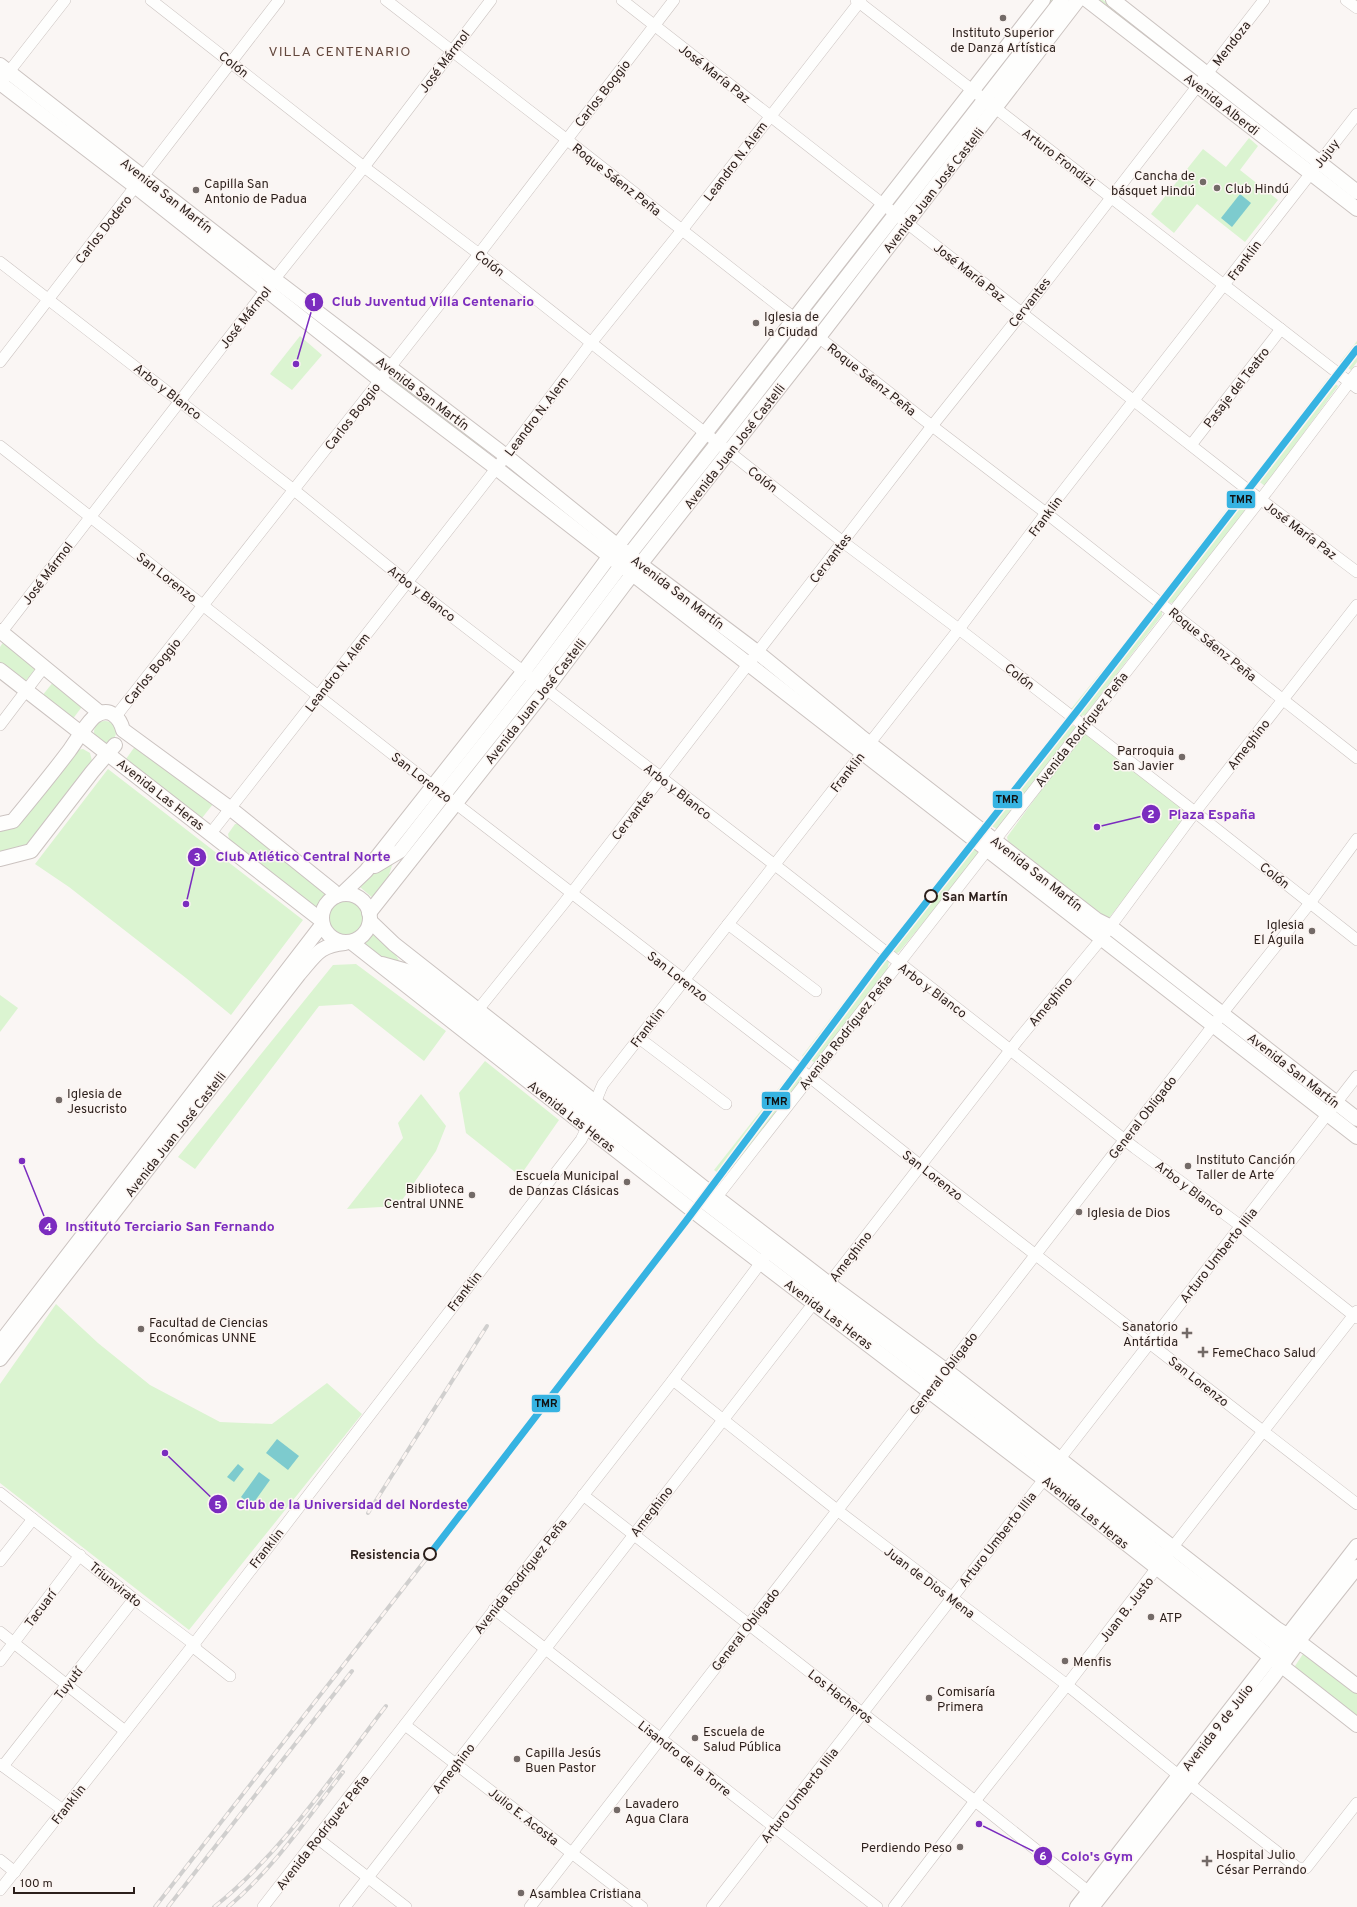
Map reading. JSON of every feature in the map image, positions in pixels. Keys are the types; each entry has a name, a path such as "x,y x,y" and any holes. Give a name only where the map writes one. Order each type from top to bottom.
{"main road":[{"name":"Avenida Juan José Castelli","path":"339,895 366,871 444,794 546,689 718,442 895,213 979,95 1043,0"},
{"name":"Avenida Juan José Castelli","path":"370,917 444,794 524,671 618,545 707,433 883,204 1062,0"},
{"name":"Avenida Juan José Castelli","path":"387,889 400,851 444,794 534,681 631,565 729,452 996,109 1078,0"},
{"name":"Avenida Alberdi","path":"1087,0 1198,85 1315,168 1357,192"},
{"name":"Avenida Alberdi","path":"1113,0 1206,74 1315,168 1357,209"},
{"name":"Avenida San Martín","path":"5,68 140,182 265,291 496,468 609,557 631,565 757,652 866,747 991,846 1028,874 1097,920 1111,927 1327,1114 1357,1138"},
{"name":"Avenida San Martín","path":"0,83 140,182 274,280 506,456 618,545 631,565 748,665 866,747"},
{"path":"0,824 13,821 97,741 122,738 123,730 121,722 108,714 1,633"},
{"name":"Avenida Las Heras","path":"0,670 97,741 322,923"},
{"path":"0,859 31,851 97,741 92,719 108,714"},
{"path":"123,730 231,809 339,895"},
{"name":"Avenida Juan José Castelli","path":"366,871 400,851"},
{"name":"Avenida San Martín","path":"1028,874 1102,938 1357,1119"},
{"path":"351,894 360,898 366,905 370,917 364,935 348,943 331,937 322,923 323,908 331,899 339,895 351,894"},
{"name":"Avenida Las Heras","path":"370,917 394,944 470,1019 588,1128 701,1217 769,1253"},
{"name":"Avenida Juan José Castelli","path":"0,1343 322,923"},
{"name":"Avenida Juan José Castelli","path":"0,1359 299,974 319,951 330,944 348,943"},
{"name":"Avenida Las Heras","path":"348,943 376,963 470,1019"},
{"name":"Avenida Las Heras","path":"394,944 407,971"},
{"name":"Avenida Las Heras","path":"376,963 407,971 470,1019 593,1106 714,1202 769,1253 1052,1469 1283,1650"},
{"name":"Avenida 9 de Julio","path":"1077,1907 1093,1899 1283,1650 1357,1546"},
{"name":"Avenida Las Heras","path":"1164,1558 1283,1650"},
{"name":"Avenida 9 de Julio","path":"1283,1650 1357,1567"},
{"path":"1283,1650 1306,1647 1357,1686"},
{"path":"1283,1650 1357,1725"}],"street":[{"path":"0,83 5,68 65,0"},
{"name":"Colón","path":"151,0 364,167 479,254 843,542 959,629 1357,940"},
{"name":"Carlos Dodero","path":"0,362 279,0"},
{"name":"Roque Sáenz Peña","path":"386,0 932,426 1172,611 1357,758"},
{"name":"José Mármol","path":"1,633 265,291 364,167 491,0"},
{"name":"José María Paz","path":"622,0 1260,499 1357,572"},
{"name":"Carlos Boggio","path":"108,714 204,606 389,367 479,254 674,0"},
{"name":"Mendoza","path":"1198,85 1264,0"},
{"path":"1346,0 1357,8"},
{"name":"Arturo Frondizi","path":"859,1 1353,385"},
{"name":"Leandro N. Alem","path":"211,833 506,456 591,343 682,230 859,1"},
{"name":"Cervantes","path":"470,1019 661,778 932,426 1022,313 1198,85"},
{"name":"Jujuy","path":"1315,168 1357,114"},
{"name":"Franklin","path":"0,1890 194,1644 581,1140 588,1128 593,1106 603,1084 959,629 1046,513 1225,286 1315,168"},
{"name":"Arbo y Blanco","path":"0,262 50,299 294,490 407,582 774,865 898,964 1011,1049 1125,1140 1241,1226 1356,1315"},
{"name":"Pasaje del Teatro","path":"1191,444 1281,329"},
{"name":"Avenida Rodríguez Peña","path":"701,1217 991,846 1172,611 1260,499 1353,385 1357,372"},
{"name":"San Lorenzo","path":"0,446 571,893 810,1077 921,1166 1036,1254 1149,1344 1357,1504"},
{"name":"Ameghino","path":"345,1907 1011,1049 1111,927 1195,812 1357,605"},
{"path":"0,725 44,666"},
{"name":"General Obligado","path":"530,1907 748,1624 1310,903 1357,839"},
{"path":"728,924 816,991"},
{"path":"639,1038 726,1104"},
{"name":"Arturo Umberto Illia","path":"712,1907 1357,1076"},
{"name":"Avenida Rodríguez Peña","path":"263,1907 673,1380 769,1253"},
{"name":"Juan B. Justo","path":"894,1907 975,1801 1067,1686 1164,1558 1356,1315"},
{"name":"Juan de Dios Mena","path":"673,1380 837,1510 1067,1686 1183,1780 1298,1868 1306,1868 1357,1803"},
{"name":"Triunvirato","path":"0,1493 134,1599 194,1644 197,1650 230,1676"},
{"name":"Los Hacheros","path":"583,1495 975,1801 1093,1899"},
{"path":"0,1561 33,1519"},
{"name":"Tacuarí","path":"0,1661 80,1555"},
{"name":"Tuyutí","path":"1,1765 134,1599"},
{"name":"Lisandro de la Torre","path":"494,1609 877,1907"},
{"path":"0,1632 125,1731"},
{"name":"Julio E. Acosta","path":"405,1725 457,1763 642,1907"},
{"path":"1,1765 63,1810"},
{"path":"317,1838 406,1907"},
{"path":"0,1860 15,1872"}],"green space":[{"path":"1049,0 1056,0 986,88 983,86"},
{"path":"1094,0 1103,0 1192,68 1193,71 1190,73"},
{"path":"970,104 973,106 898,201 895,198"},
{"name":"Club Hindú","path":"1249,138 1258,146 1240,170 1278,200 1245,242 1197,204 1174,233 1151,214 1203,149 1226,167"},
{"path":"881,217 883,219 809,315 807,313"},
{"path":"794,331 796,333 721,430 718,428"},
{"path":"300,336 322,355 292,390 270,374"},
{"path":"1357,341 1357,362 1351,370 1340,362"},
{"path":"1328,378 1338,386 1265,486 1253,477"},
{"path":"395,379 486,449 483,453 392,384"},
{"path":"705,445 707,447 634,540 632,538"},
{"path":"1237,496 1249,506 1175,602 1171,603 1160,596"},
{"path":"1155,605 1162,610 1162,615 1085,715 1081,716 1071,709"},
{"path":"4,641 37,667 25,682 0,662 0,647"},
{"path":"54,681 84,704 72,720 42,696"},
{"path":"1064,720 1075,727 1076,730 998,830 986,822"},
{"path":"105,721 113,724 116,732 113,740 105,743 97,740 94,732 97,724"},
{"path":"1086,732 1186,809 1187,818 1109,918 1104,917 1008,841 1007,837 1082,734"},
{"path":"136,745 213,804 202,818 126,759"},
{"path":"83,749 90,753 93,765 29,844 0,855 0,830 77,750"},
{"path":"108,769 303,920 231,1015 69,887 35,864"},
{"path":"235,824 243,824 328,892 315,909 230,843 228,834"},
{"path":"970,842 978,849 978,857 899,952 895,954 886,947"},
{"path":"394,859 386,884 374,899 360,887 372,873"},
{"path":"341,897 349,897 357,900 363,906 366,918 363,930 357,936 349,939 341,939 333,936 327,930 324,922 324,914 327,906 333,900"},
{"path":"374,933 390,946 402,965 378,957 365,944"},
{"path":"880,954 889,962 887,971 816,1063 802,1056"},
{"path":"356,964 446,1031 424,1061 352,1004 319,1006 195,1169 178,1157 333,965"},
{"path":"0,995 18,1008 0,1032"},
{"path":"485,1061 559,1120 520,1176 466,1133 459,1093"},
{"path":"793,1070 802,1076 801,1082 725,1179 714,1170"},
{"path":"421,1094 446,1126 436,1151 398,1206 347,1209 403,1138 398,1123"},
{"path":"56,1304 98,1343 150,1385 220,1422 272,1424 327,1383 362,1414 189,1630 0,1483 0,1384"},
{"path":"1310,1653 1357,1689 1357,1720 1296,1673 1295,1666 1303,1654"}],"water":[{"path":"1240,194 1251,203 1232,227 1221,218"},
{"path":"277,1439 299,1456 288,1470 266,1453"},
{"path":"238,1464 244,1469 234,1482 227,1477"},
{"path":"259,1472 270,1480 252,1505 241,1497"}],"railway":[{"path":"368,1513 487,1326"},
{"path":"155,1907 430,1554"},
{"path":"168,1907 352,1671"},
{"path":"214,1907 239,1886 284,1838 306,1812 386,1706"},
{"path":"228,1907 275,1860 343,1772"}],"transit line":[{"name":"TMR","path":"430,1554 686,1221 880,961 1081,706 1357,349"}],"place":[{"name":"Instituto Superior de Danza Artística","path":"1003,18"},
{"name":"Cancha de básquet Hindú","path":"1203,182"},
{"name":"Club Hindú","path":"1217,188"},
{"name":"Capilla San Antonio de Padua","path":"196,190"},
{"name":"Iglesia de la Ciudad","path":"756,323"},
{"name":"Club Juventud Villa Centenario","path":"296,364"},
{"name":"Parroquia San Javier","path":"1182,757"},
{"name":"Plaza España","path":"1097,827"},
{"name":"San Martín","path":"931,896"},
{"name":"Club Atlético Central Norte","path":"186,904"},
{"name":"Iglesia El Águila","path":"1312,931"},
{"name":"Iglesia de Jesucristo","path":"59,1100"},
{"name":"Instituto Terciario San Fernando","path":"22,1161"},
{"name":"Instituto Canción Taller de Arte","path":"1188,1166"},
{"name":"Escuela Municipal de Danzas Clásicas","path":"627,1182"},
{"name":"Biblioteca Central UNNE","path":"472,1195"},
{"name":"Iglesia de Dios","path":"1079,1212"},
{"name":"Facultad de Ciencias Económicas UNNE","path":"141,1329"},
{"name":"Sanatorio Antártida","path":"1187,1333"},
{"name":"FemeChaco Salud","path":"1203,1352"},
{"name":"Club de la Universidad del Nordeste","path":"165,1453"},
{"name":"Resistencia","path":"430,1554"},
{"name":"ATP","path":"1151,1617"},
{"name":"Menfis","path":"1065,1661"},
{"name":"Comisaría Primera","path":"929,1698"},
{"name":"Escuela de Salud Pública","path":"695,1738"},
{"name":"Capilla Jesús Buen Pastor","path":"517,1759"},
{"name":"Lavadero Agua Clara","path":"617,1810"},
{"name":"Colo's Gym","path":"979,1824"},
{"name":"Perdiendo Peso","path":"960,1847"},
{"name":"Hospital Julio César Perrando","path":"1207,1861"},
{"name":"Asamblea Cristiana","path":"521,1893"}],"district":[{"name":"VILLA CENTENARIO","path":"340,51"}]}
